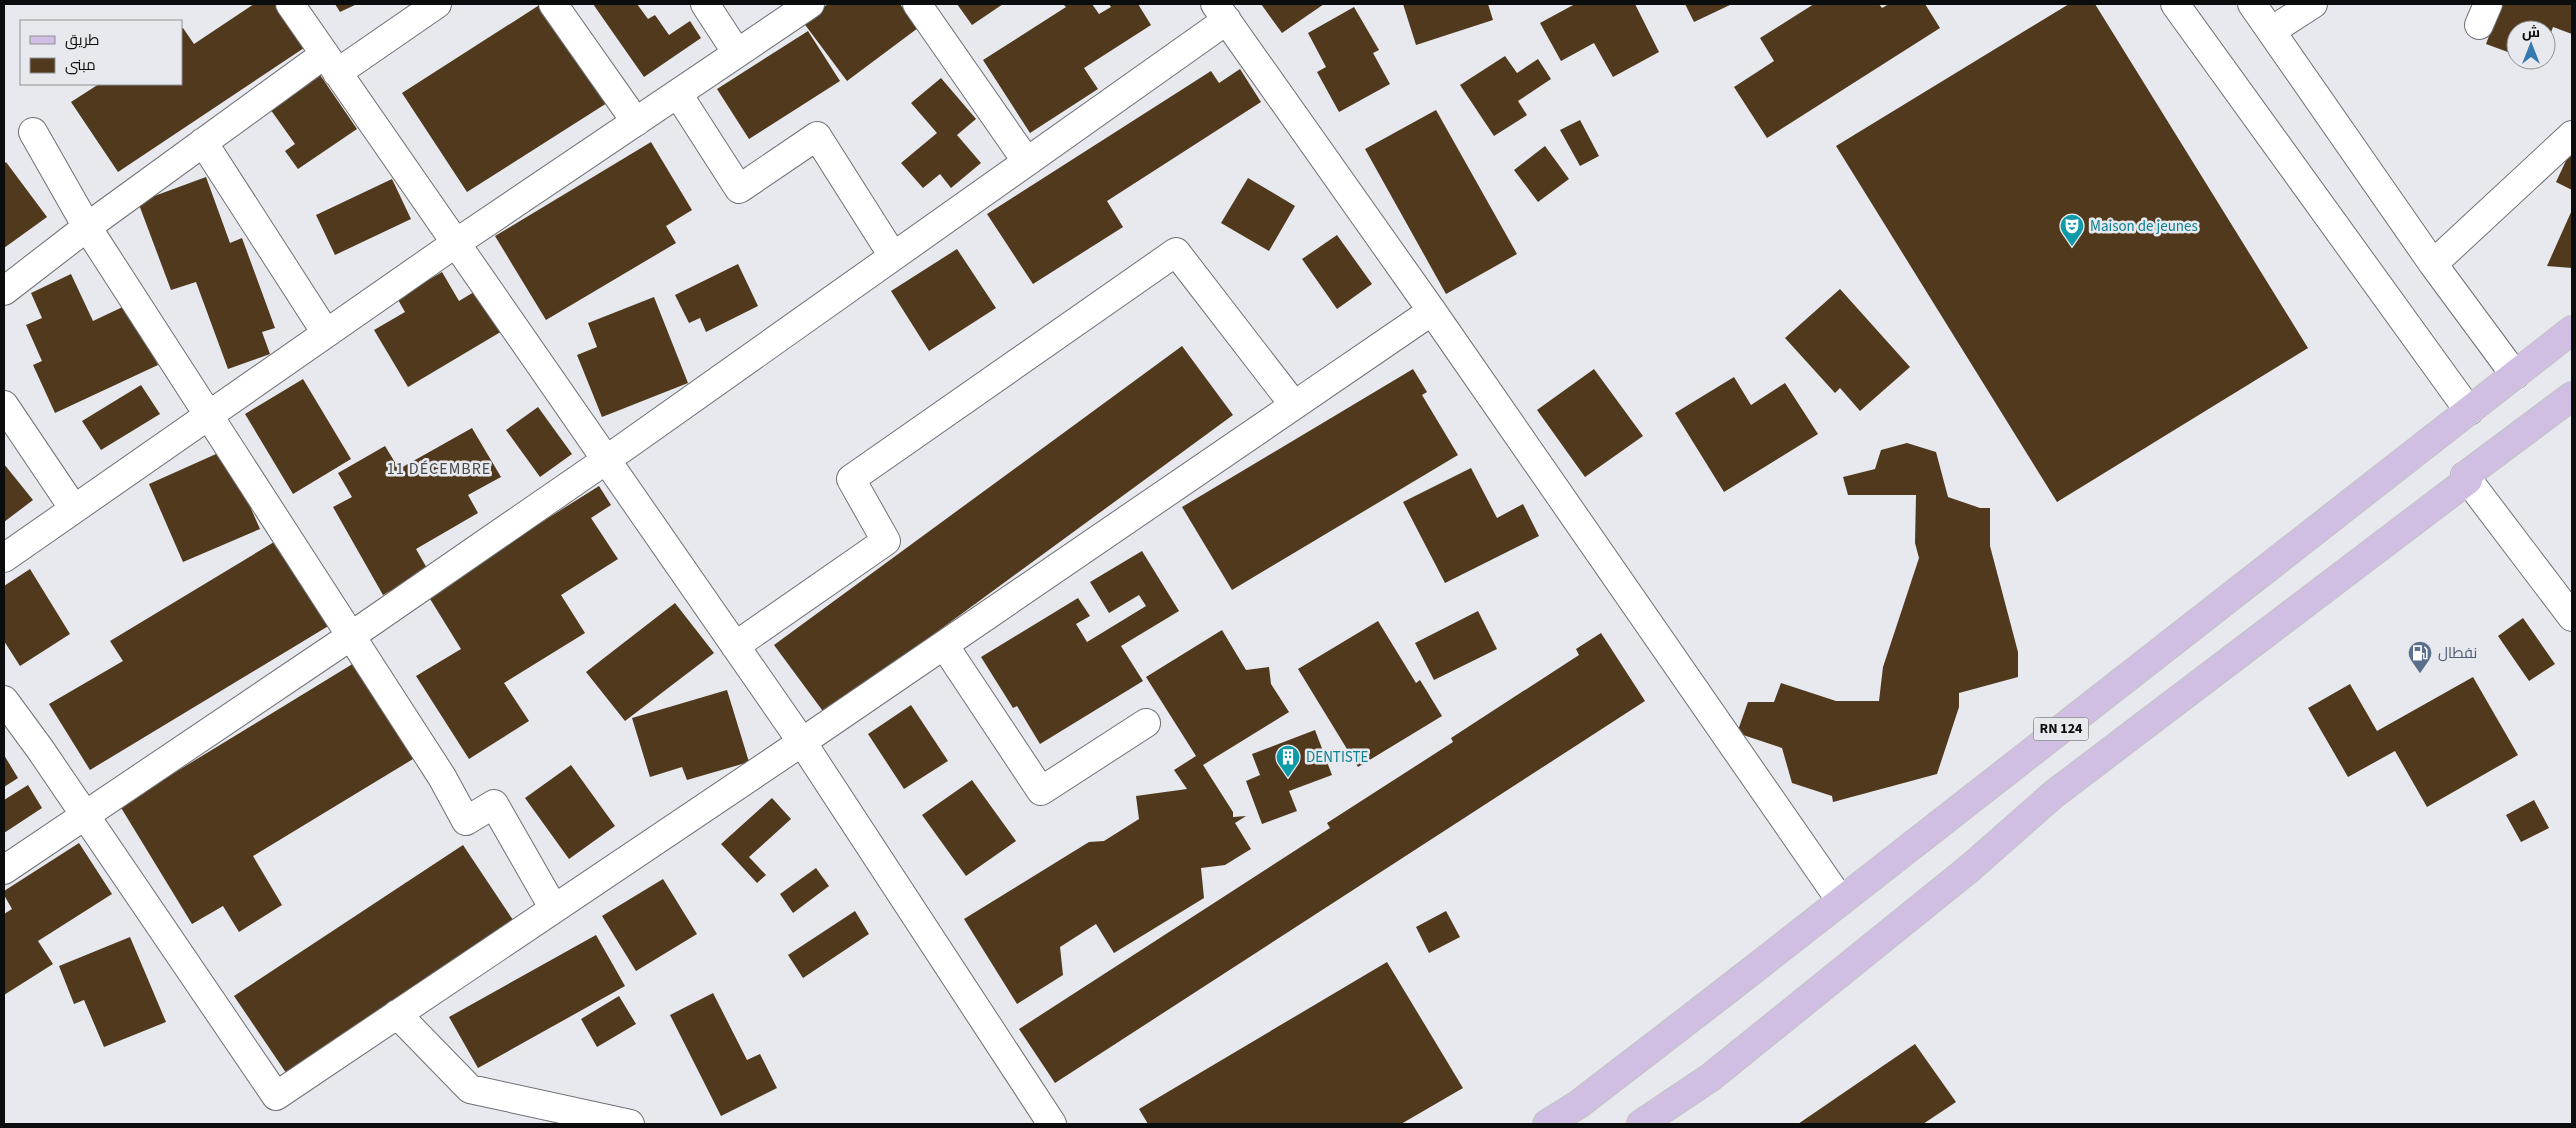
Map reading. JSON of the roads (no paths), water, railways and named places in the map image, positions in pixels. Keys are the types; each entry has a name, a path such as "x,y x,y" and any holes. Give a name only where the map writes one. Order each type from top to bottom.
{"main road":[{"name":"RN 124","path":"1547,1124 1586,1098 1841,901 2572,330"},
{"name":"RN 124","path":"1641,1124 1711,1077 1970,868 2054,794 2468,480 2465,476 2572,396"}],"street":[{"path":"290,4 802,742 1052,1124"},
{"path":"4,290 203,142 331,64 437,4"},
{"path":"553,4 636,122"},
{"path":"705,4 737,53"},
{"path":"4,558 456,243 810,4"},
{"path":"917,4 1027,162"},
{"path":"2175,4 2469,411"},
{"path":"2252,4 2433,264 2515,375"},
{"path":"2271,31 2313,4"},
{"path":"4,870 84,814 351,636 606,460 1027,162 1221,12 1432,311 1841,901"},
{"path":"678,94 739,190 817,136 893,256"},
{"path":"33,132 87,227 442,777 466,821 494,804 554,908"},
{"path":"2433,264 2572,135"},
{"path":"203,142 326,333"},
{"path":"735,646 886,541 851,479 1176,252 1294,405"},
{"path":"4,700 276,1096 802,742 1432,311"},
{"path":"4,405 74,509"},
{"path":"2465,476 2572,617"},
{"path":"944,645 1041,791 1146,723"},
{"path":"397,1014 470,1089 630,1124"}],"place":[{"name":"Maison de jeunes","path":"2072,247"},
{"name":"نفطال","path":"2420,674"},
{"name":"DENTISTE","path":"1288,778"}],"district":[{"name":"11 DÉCEMBRE","path":"439,469"}]}
